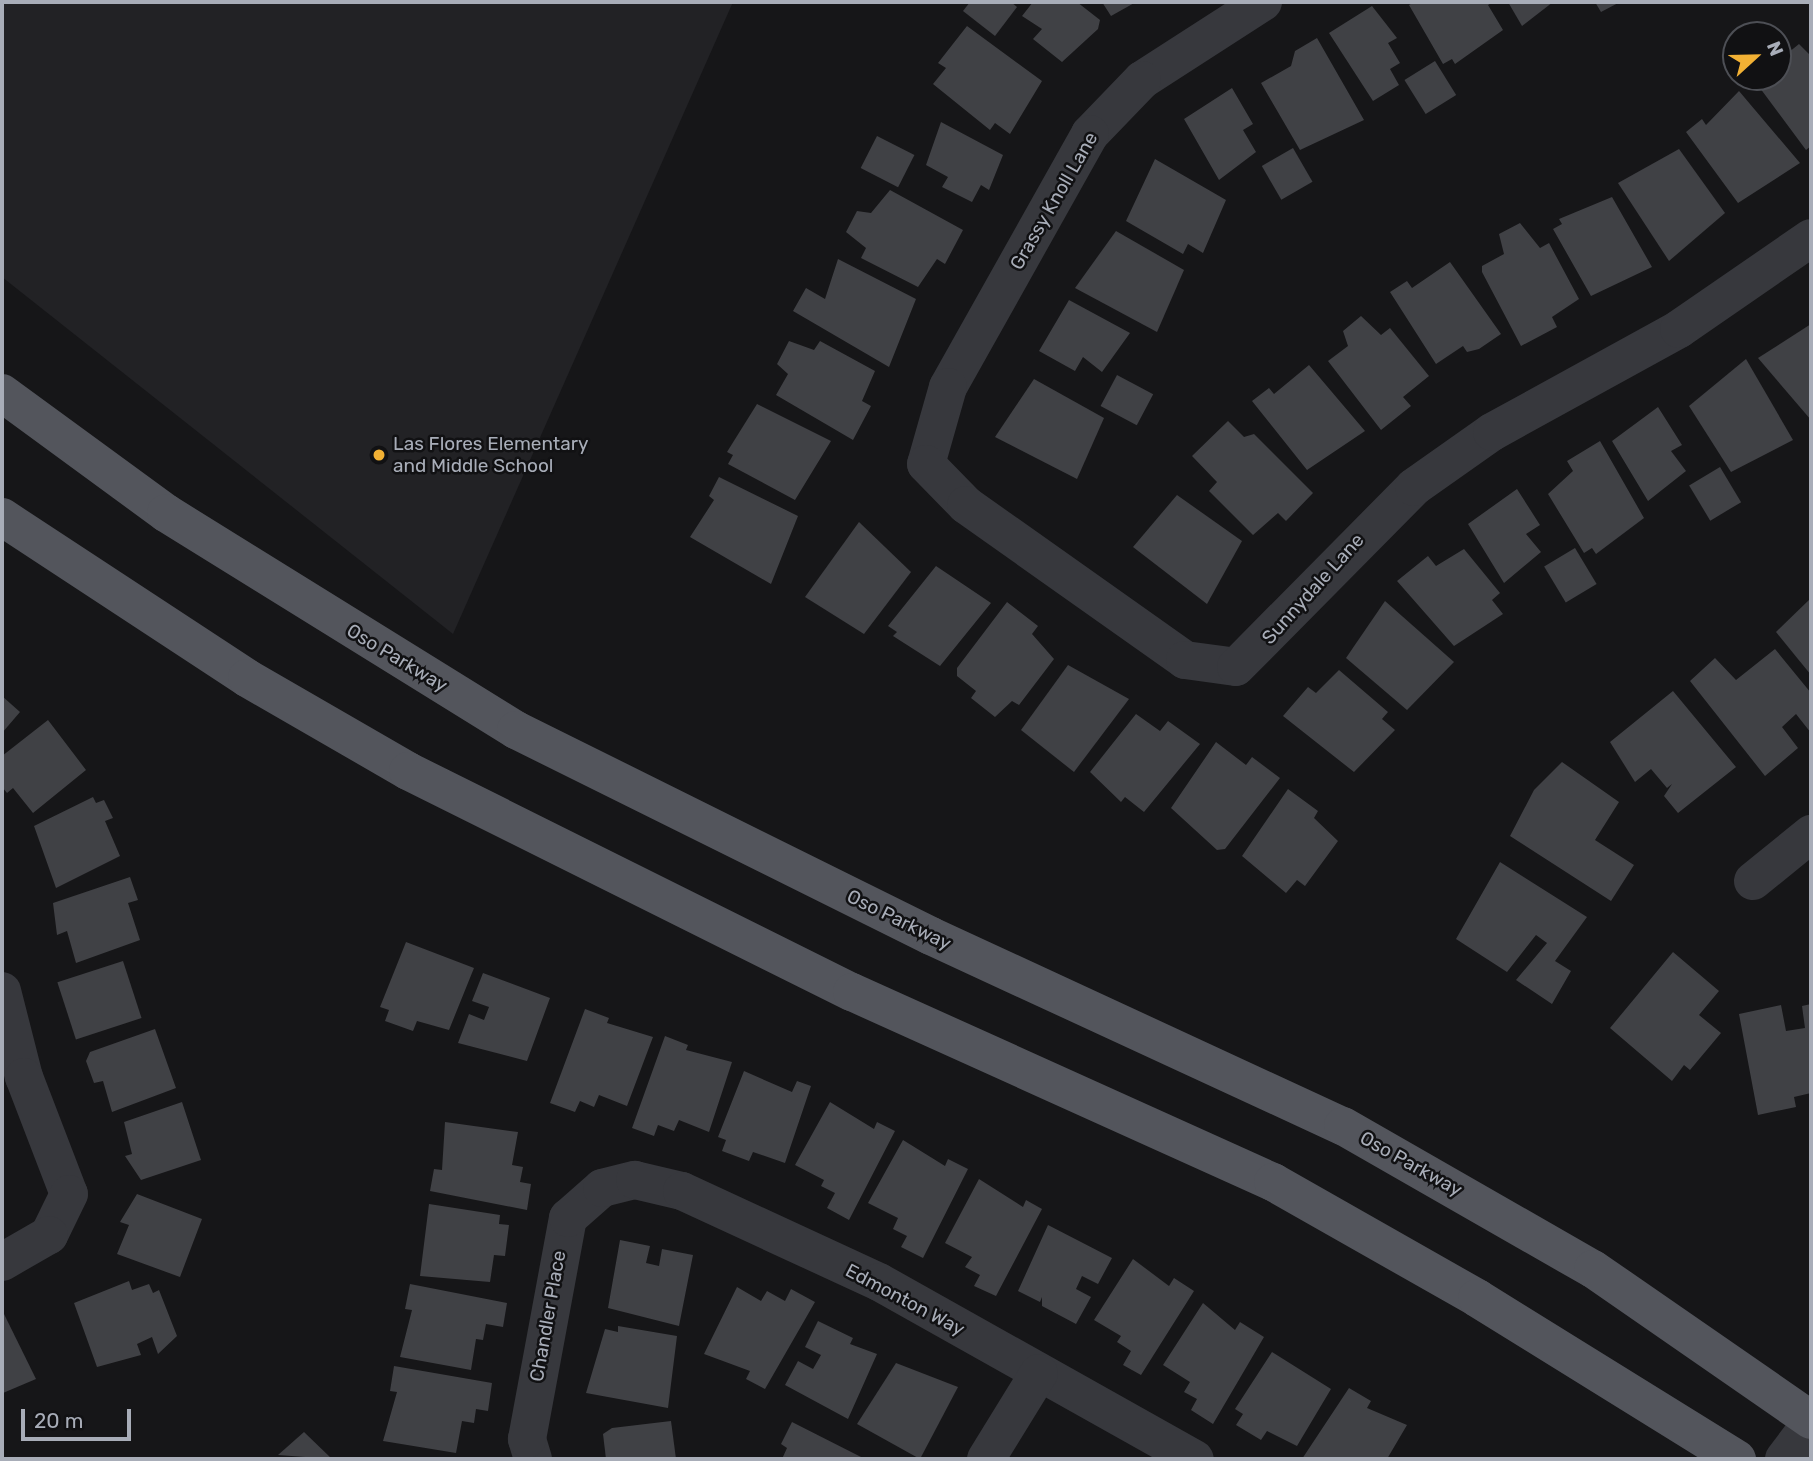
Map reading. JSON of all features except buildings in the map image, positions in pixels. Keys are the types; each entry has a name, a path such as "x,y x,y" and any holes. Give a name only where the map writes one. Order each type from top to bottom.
{"main road":[{"name":"Oso Parkway","path":"2,393 166,513 516,730 931,936 1343,1126 1593,1269 1811,1422"},
{"path":"2,517 247,678 408,771 852,992 1273,1182 1477,1298 1737,1459"}],"street":[{"name":"Grassy Knoll Lane","path":"926,464 948,387 1090,134 1142,80 1263,2"},
{"name":"Sunnydale Lane","path":"926,464 966,505 1185,660 1236,667 1414,486 1492,432 1679,329 1811,237"},
{"path":"1753,881 1811,834"},
{"path":"2,990 24,1077 69,1194 49,1235 2,1262"},
{"name":"Edmonton Way","path":"601,1188 635,1180 682,1191 879,1283 1195,1459"},
{"name":"Chandler Place","path":"533,1459 527,1439 568,1218 601,1188"},
{"path":"986,1459 1039,1373"},
{"path":"1784,1459 1811,1422"}],"shaded area":[{"name":"Las Flores Elementary and Middle School","path":"2,2 733,2 453,634 2,277"}],"place":[{"name":"Las Flores Elementary and Middle School","path":"379,455"}]}
